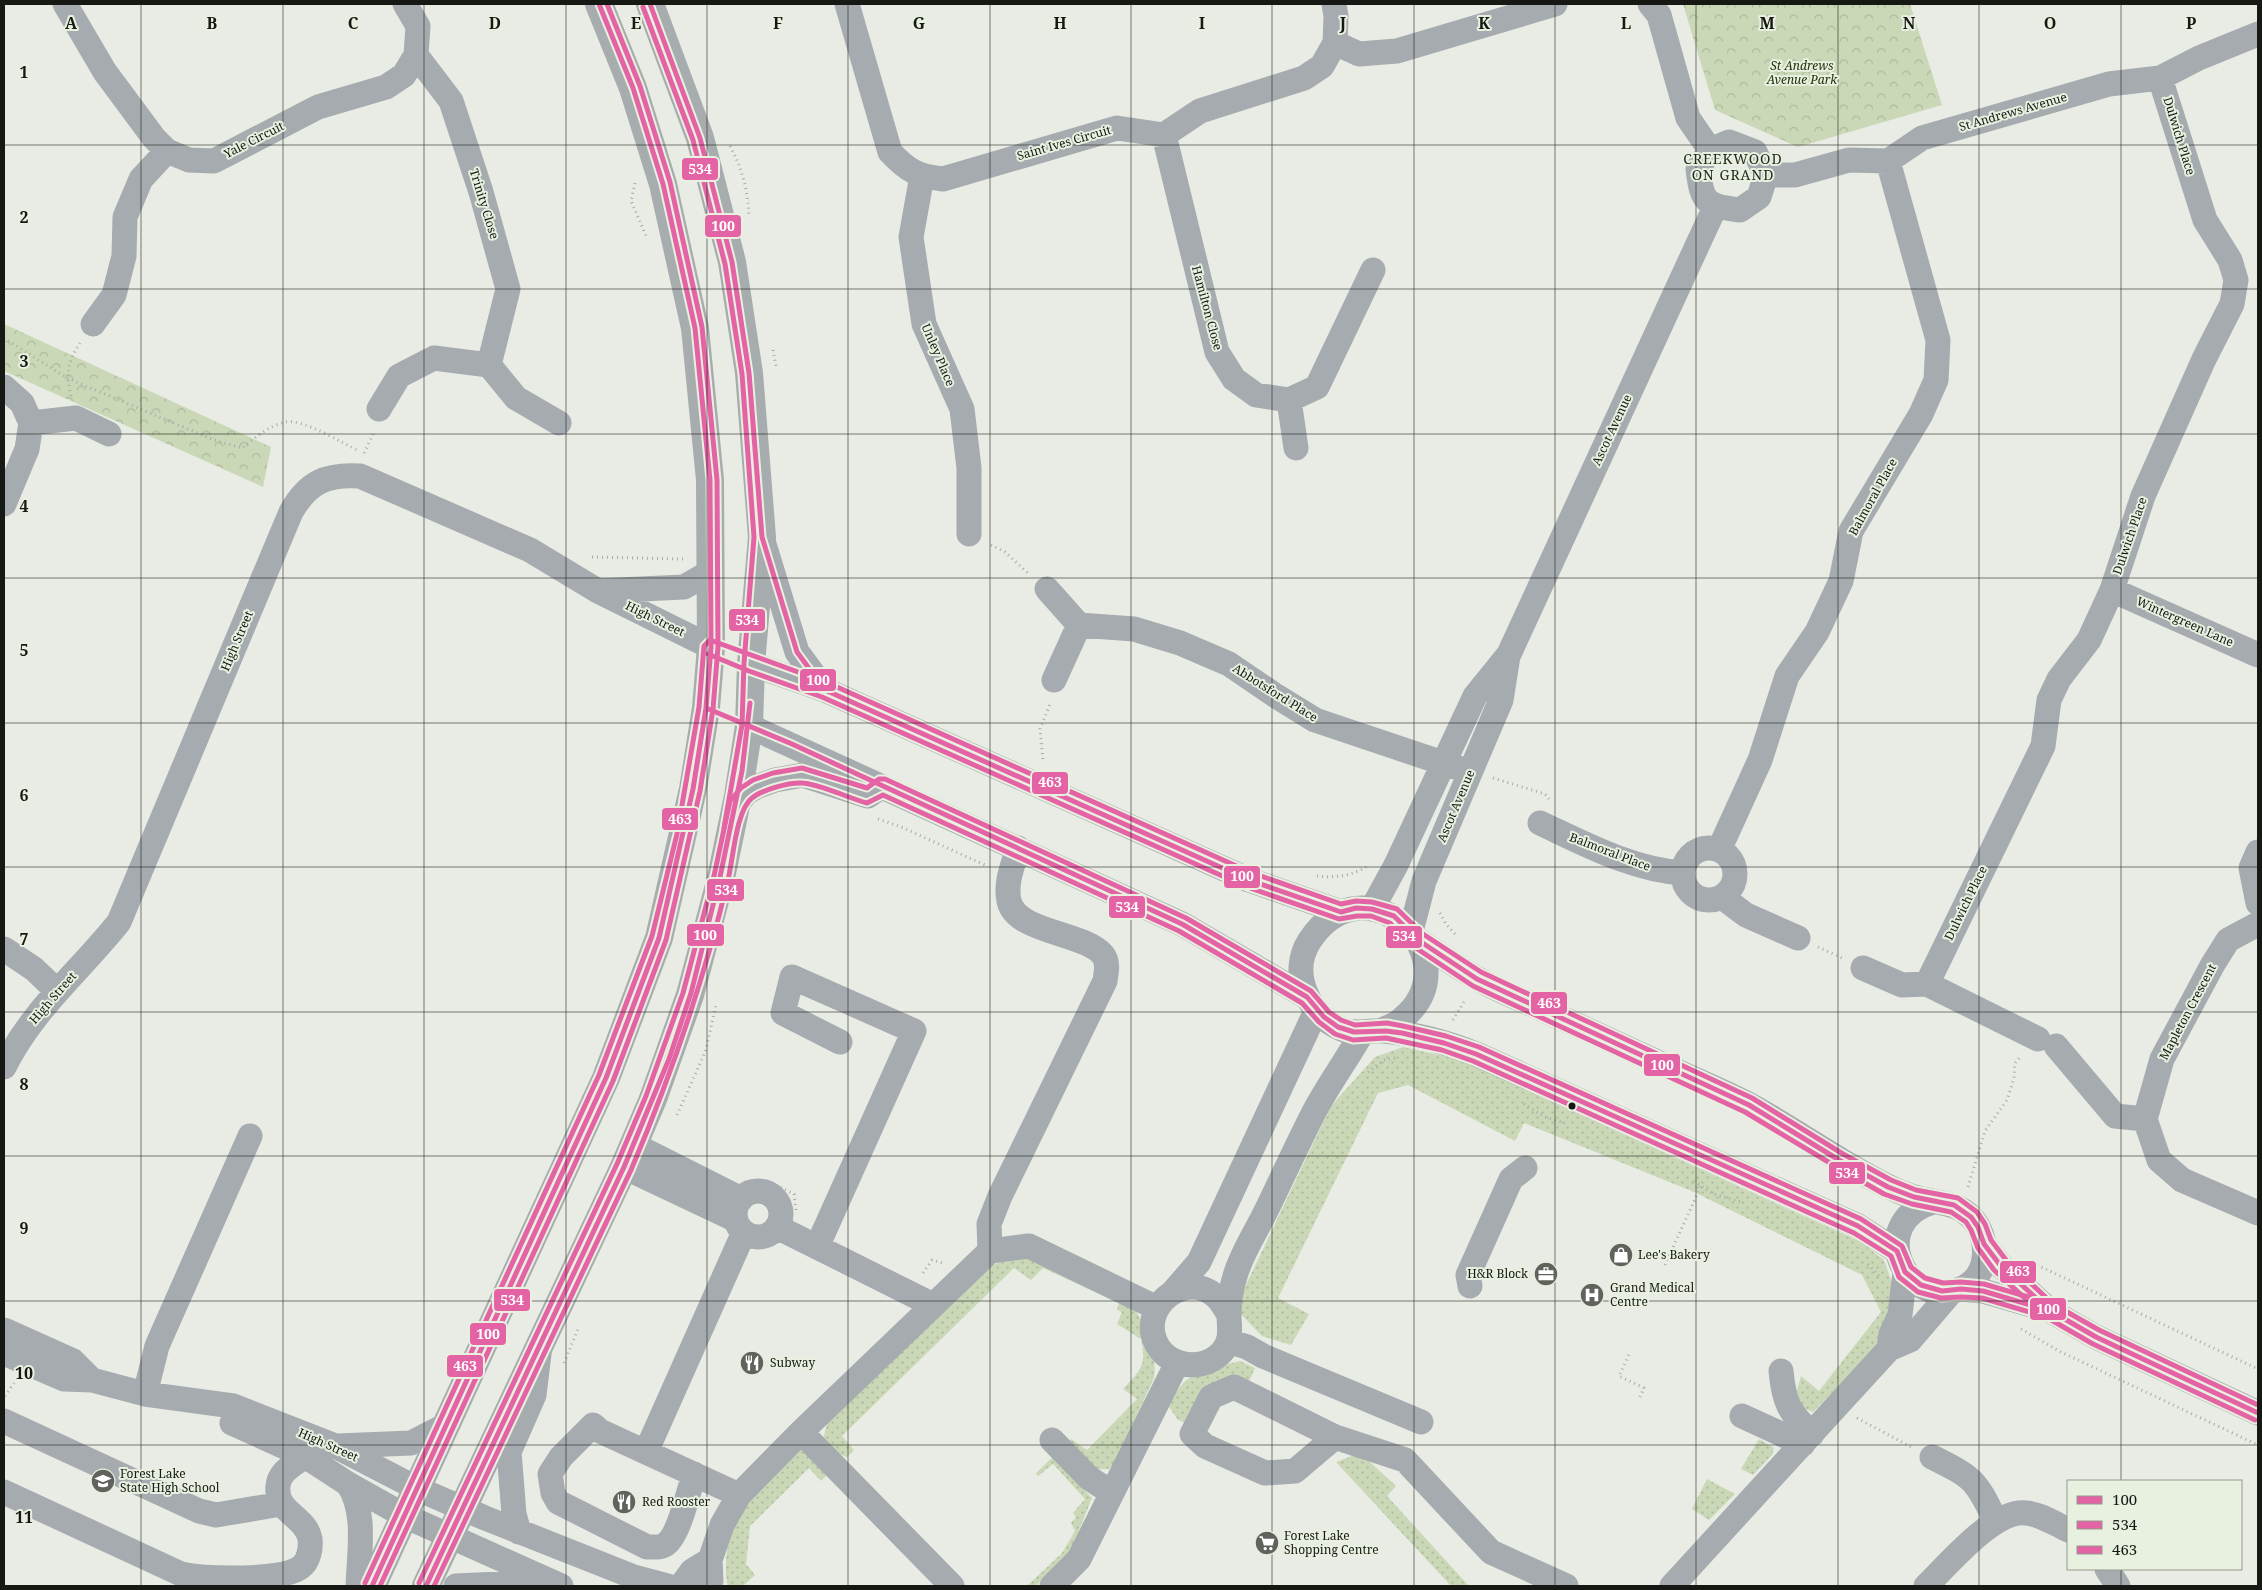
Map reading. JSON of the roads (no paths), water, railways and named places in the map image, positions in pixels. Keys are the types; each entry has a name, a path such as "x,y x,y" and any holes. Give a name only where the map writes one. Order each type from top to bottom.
{"main road":[{"path":"372,1586 606,1078 637,1000 659,938 684,836 706,708 711,647 710,480 695,328 663,184 633,88 599,4"},
{"path":"426,1586 629,1156 653,1099 690,995 720,878 736,805 749,726 751,664 762,537 749,374 732,262 700,138 650,4"},
{"path":"711,647 751,664"},
{"path":"706,708 749,726"}],"street":[{"name":"Yale Circuit","path":"65,4 105,72 154,138 167,151 189,160 214,161 318,107 386,87 404,75 416,55 418,26 405,4"},
{"name":"Saint Ives Circuit","path":"846,4 890,152 905,168 922,176 943,179 1117,128 1164,135"},
{"path":"1164,135 1200,110 1304,78 1322,66 1335,43 1334,4"},
{"path":"1335,43 1360,54 1398,51 1555,4"},
{"path":"1650,4 1659,15 1688,118 1710,150"},
{"name":"St Andrews Avenue","path":"1888,161 1922,138 2109,84 2160,78 2199,58 2258,34"},
{"name":"Trinity Close","path":"416,55 451,101 481,192 508,289 490,364"},
{"name":"Dulwich Place","path":"1927,984 2043,746 2049,700 2059,678 2089,640 2112,590 2143,496 2204,359 2232,304 2236,280 2230,260 2205,220 2160,78"},
{"name":"Hamilton Close","path":"1164,135 1217,352 1234,379 1256,395 1289,400"},
{"path":"1729,142 1755,152 1766,175 1759,197 1740,210 1716,207 1701,193 1698,169 1710,150 1729,142"},
{"path":"93,324 114,295 124,256 125,217 138,186 141,179 167,151"},
{"path":"1766,175 1795,175 1849,160 1888,161"},
{"name":"Balmoral Place","path":"1719,850 1760,760 1787,676 1817,632 1841,582 1851,531 1921,414 1936,380 1938,340 1888,161"},
{"name":"Unley Place","path":"922,176 911,237 924,324 962,409 969,468 969,534"},
{"name":"Ascot Avenue","path":"1372,909 1396,865 1475,696 1508,654 1716,207"},
{"path":"1296,448 1289,400 1317,388 1373,270"},
{"path":"379,409 399,376 434,358 490,364 516,398 559,423"},
{"path":"4,386 22,403 31,423 27,449 4,504"},
{"path":"31,423 76,418 109,434"},
{"name":"High Street","path":"4,1067 17,1041 57,990 94,954 119,922 287,521 300,495 315,483 338,474 360,476 530,550 598,591 711,647"},
{"path":"762,537 797,652 825,690"},
{"name":"High Street","path":"598,591 684,587 710,572"},
{"path":"1047,589 1079,625 1054,680"},
{"name":"Wintergreen Lane","path":"2112,590 2258,655"},
{"name":"Abbotsford Place","path":"1079,625 1134,628 1180,643 1229,664 1315,720 1480,775"},
{"name":"Ascot Avenue","path":"1415,936 1424,881 1480,775 1500,700 1508,654"},
{"path":"751,664 825,690 1249,880 1341,912"},
{"path":"749,726 1182,924 1311,1004 1329,1023 1345,1030 1441,1040 1858,1226 1902,1272 1921,1285 1942,1291 1983,1291 2049,1310"},
{"path":"736,805 746,793 756,787 775,780 803,775 868,796 882,786"},
{"name":"Balmoral Place","path":"1540,823 1641,866 1664,872 1683,873"},
{"path":"990,1250 990,1224 1000,1196 1105,981 1107,966 1104,956 1093,948 1025,920 1014,913 1009,902 1008,885 1018,848"},
{"path":"1711,848 1719,850 1728,857 1735,873 1733,884 1722,897 1709,900 1696,896 1686,887 1683,873 1684,865 1695,852 1711,848"},
{"path":"2258,852 2251,868 2258,903"},
{"path":"1722,897 1746,914 1798,938"},
{"path":"1415,936 1425,961 1425,983 1417,1003 1402,1020 1372,1032 1316,1109 1235,1274 1229,1315 1231,1328 1228,1341 1221,1353 1206,1363 1193,1366 1177,1363 1165,1355 1153,1335 1152,1326 1165,1300 1199,1262 1311,1004 1301,972 1305,947 1319,926 1341,912 1356,908 1372,909 1394,916 1415,936 1477,979 1750,1105 1839,1160 1888,1187 1933,1202 1954,1205 1971,1217 1978,1226 1984,1244 1985,1260 1981,1270 1970,1284 1957,1290 1910,1340 1890,1349 1672,1586"},
{"name":"Mapleton Crescent","path":"2145,1118 2162,1059 2213,964 2228,940 2258,924"},
{"path":"4,949 34,969 57,990"},
{"path":"1863,968 1902,985 1927,984 2047,1042 2115,1116 2145,1118 2159,1160 2182,1180 2258,1213"},
{"path":"817,1247 914,1031 792,977 783,1013 840,1042"},
{"path":"146,1394 157,1346 250,1136"},
{"path":"629,1156 743,1210 758,1237 765,1236 787,1219"},
{"path":"1470,1286 1468,1275 1511,1179 1525,1168"},
{"path":"646,1452 743,1210 747,1194 761,1192 774,1199 780,1212 817,1247 932,1305"},
{"path":"1890,1349 1892,1334 1900,1316 1902,1272 1900,1230 1906,1218 1919,1206 1933,1202"},
{"path":"1984,1244 2000,1265 2049,1310 2096,1337 2258,1413"},
{"path":"708,1586 711,1581 710,1560 722,1525 738,1495 990,1250 1029,1246 1165,1300"},
{"path":"1165,1300 1186,1288 1206,1290 1218,1298 1229,1315"},
{"path":"4,1330 73,1361 92,1380"},
{"path":"1228,1341 1422,1422"},
{"path":"518,1532 514,1514 509,1452 534,1394 539,1347"},
{"name":"High Street","path":"4,1353 64,1379 92,1380 146,1394 233,1406 335,1446 418,1489 518,1532 634,1577 668,1586"},
{"path":"1052,1586 1079,1560 1177,1363"},
{"path":"1781,1372 1783,1393 1793,1416 1807,1439"},
{"path":"1335,1437 1295,1471 1266,1473 1205,1446 1192,1434 1211,1397 1234,1387 1335,1437 1405,1460 1491,1552 1566,1586"},
{"name":"High Street","path":"187,1400 305,1456 348,1484 405,1516 555,1584"},
{"path":"1742,1416 1807,1439"},
{"path":"4,1421 199,1511 216,1515 281,1504"},
{"path":"335,1446 411,1443 448,1424"},
{"path":"694,1474 674,1535 667,1544 660,1547 647,1546 558,1502 553,1493 550,1474 561,1457 593,1425 600,1431 694,1474 738,1495"},
{"path":"801,1432 952,1586"},
{"path":"1052,1440 1089,1478 1112,1493"},
{"path":"4,1492 183,1580 196,1578 248,1582 302,1567 310,1553 310,1538 306,1527 281,1504 278,1486 282,1474 305,1456"},
{"path":"1932,1457 1966,1474 1983,1495 1995,1520"},
{"path":"348,1484 356,1496 360,1528 358,1586"},
{"path":"1926,1586 1995,1520 2024,1512 2036,1514 2067,1530"},
{"path":"681,1586 692,1571 710,1560"},
{"path":"2108,1570 2118,1586"},
{"path":"456,1586 555,1584"}],"place":[{"name":"Lee's Bakery","path":"1621,1255"},
{"name":"H&R Block","path":"1546,1274"},
{"name":"Grand Medical Centre","path":"1592,1295"},
{"name":"Subway","path":"752,1363"},
{"name":"Forest Lake State High School","path":"103,1481"},
{"name":"Red Rooster","path":"624,1502"},
{"name":"Forest Lake Shopping Centre","path":"1267,1543"}],"district":[{"name":"CREEKWOOD ON GRAND","path":"1733,168"}],"park label":[{"name":"St Andrews Avenue Park","path":"1802,73"}]}
